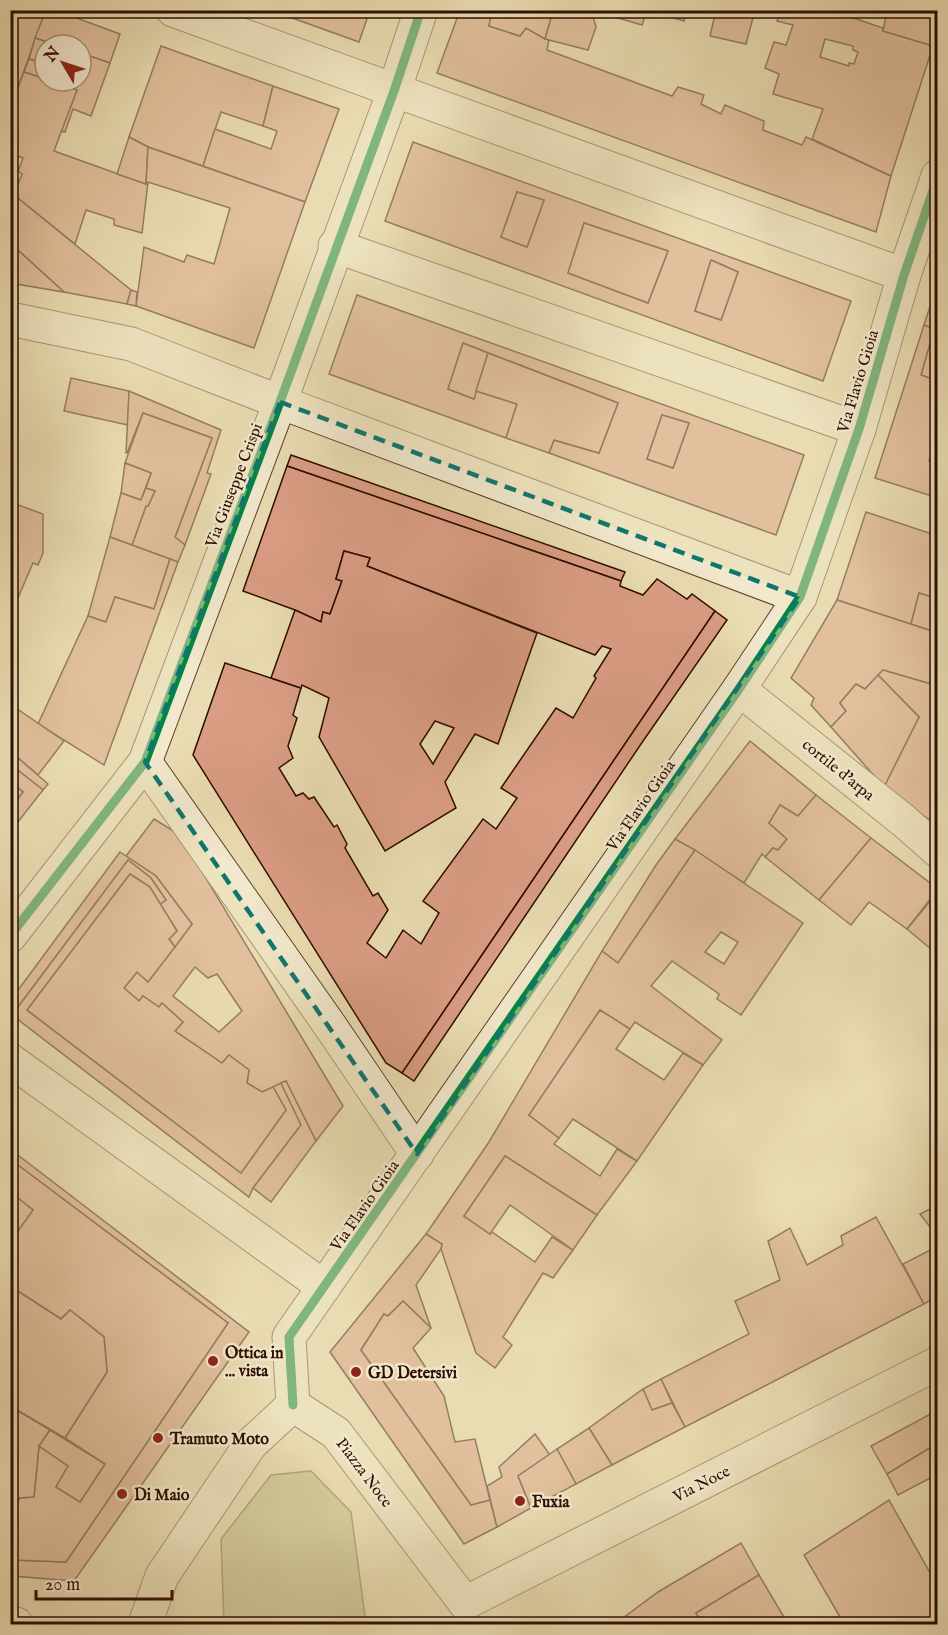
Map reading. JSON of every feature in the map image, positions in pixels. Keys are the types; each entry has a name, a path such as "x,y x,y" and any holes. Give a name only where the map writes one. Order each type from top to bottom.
{"street":[{"path":"173,10 904,275"},
{"name":"Via Giuseppe Crispi","path":"10,936 145,762 280,402 335,246 394,91 421,10"},
{"name":"Via Flavio Gioia","path":"293,1405 289,1337 739,689 800,597 859,429 904,275 938,176"},
{"path":"335,246 859,429"},
{"path":"10,319 131,344 800,597"},
{"name":"cortile d'arpa","path":"739,689 904,821 938,851"},
{"path":"145,762 332,1027 417,1154"},
{"path":"10,1060 324,1287"},
{"name":"Via Noce","path":"462,1614 938,1363"},
{"path":"145,1624 162,1576 250,1445 293,1405"},
{"name":"Piazza Noce","path":"293,1405 336,1434 462,1614"},
{"path":"10,1624 16,1624"}],"highlighted area":[{"path":"280,402 800,597 417,1154 145,762"}],"green space":[{"path":"311,1471 351,1512 366,1624 224,1624 221,1539 271,1475"}],"building":[{"path":"10,10 46,10 38,33 33,33 33,46 10,109"},
{"path":"46,10 55,10 120,34 110,63 93,57 93,33 37,33"},
{"path":"286,10 370,10 359,42 284,15"},
{"path":"460,10 480,10 491,15 489,26 520,36 526,28 549,40 547,50 672,96 678,87 704,95 701,104 721,114 725,105 764,121 763,130 802,145 806,137 891,176 876,232 437,73"},
{"path":"480,10 543,10 552,15 545,39 526,28 520,36 489,26 491,15"},
{"path":"543,10 591,10 596,27 588,50 545,39 552,15"},
{"path":"612,10 647,10 642,25 611,16"},
{"path":"647,10 687,10 684,21"},
{"path":"716,10 755,10 746,44 710,36"},
{"path":"781,10 830,10 883,28 883,31 933,46 891,176 812,139 823,109 773,94 779,74 765,68 774,42 786,45 793,25 777,21","holes":["825,39 853,46 853,50 858,52 854,64 849,63 849,66 820,57"]},
{"path":"887,10 938,10 938,33 933,46 883,31"},
{"path":"33,45 33,60 29,59"},
{"path":"161,46 273,86 263,126 221,112 203,166 148,147 129,137"},
{"path":"93,57 110,63 91,116 73,109 65,132 61,131 76,93 93,93"},
{"path":"29,59 33,60 33,75 24,72"},
{"path":"24,72 33,75 33,93 76,93 54,151 146,184 148,182 142,233 114,225 114,219 86,210 75,244 14,195 22,174 18,171 23,158 10,153 10,109"},
{"path":"273,86 339,109 305,202 203,166 215,129 271,149 277,131 263,126"},
{"path":"129,137 148,147 146,184 117,174"},
{"path":"413,142 851,301 823,381 385,221","holes":["517,192 544,200 527,247 501,237","584,223 668,251 648,303 568,273","711,260 738,272 721,320 695,311"]},
{"path":"148,147 305,202 254,348 136,306 144,247 184,262 187,255 214,264 230,208 148,182 146,184"},
{"path":"517,192 544,200 527,247 501,237"},
{"path":"19,199 131,290 127,304 64,292 10,243 10,208"},
{"path":"584,223 668,251 648,303 568,273"},
{"path":"10,243 64,292 10,283"},
{"path":"711,260 738,272 721,320 695,311"},
{"path":"937,285 938,381 921,375 934,329 924,325"},
{"path":"131,290 137,292 136,306 127,304"},
{"path":"357,295 804,455 776,535 549,453 554,440 599,453 618,403 463,343 448,389 474,399 476,391 517,404 506,438 329,374","holes":["662,415 689,423 673,468 647,459"]},
{"path":"924,325 934,329 921,375 938,381 938,434 929,461 938,463 938,498 875,478"},
{"path":"463,343 488,353 474,399 448,389"},
{"path":"488,353 618,403 599,453 554,440 549,453 506,438 517,404 476,391"},
{"path":"71,378 129,391 128,425 64,411"},
{"path":"129,391 221,430 207,473 211,474 185,545 175,537 212,438 143,413 126,453"},
{"path":"143,413 212,438 175,537 185,545 178,562 132,545 146,506 155,491 146,488 151,473 125,463"},
{"path":"662,415 689,423 673,468 647,459"},
{"path":"291,455 625,572 621,581 287,466"},
{"path":"125,463 151,473 141,500 121,493"},
{"path":"287,466 621,581 620,586 643,595 657,579 687,599 692,594 715,611 402,1073 386,1063 193,755 225,663 301,688 293,715 297,718 288,746 293,758 279,768 296,796 303,793 309,799 314,797 334,827 337,825 347,844 345,848 373,896 378,893 388,910 367,943 386,958 403,930 421,944 439,913 423,901 483,819 496,829 517,798 501,788 556,708 573,718 596,678 594,676 611,649 602,646 595,655 367,566 370,558 344,551 336,579 342,581 330,614 323,612 321,622 243,591"},
{"path":"146,488 155,491 146,506 132,545 110,537 121,493 141,500"},
{"path":"10,502 43,514 43,553 38,565 33,563 14,607 10,606"},
{"path":"866,512 938,536 938,599 919,593 911,624 837,600"},
{"path":"110,537 170,559 154,609 115,597 106,622 88,616"},
{"path":"344,551 370,558 367,566 537,633 498,744 475,734 445,782 456,808 385,851 319,737 329,698 302,685 301,688 271,678 295,610 321,622 323,612 330,614 342,581 336,579","holes":["435,721 454,728 433,764 420,744"]},
{"path":"170,559 178,562 104,765 38,724 88,616 106,622 115,597 154,609"},
{"path":"919,593 938,599 938,633 911,624"},
{"path":"837,600 938,633 938,672 931,684 883,670 865,689 856,684 840,703 846,711 831,727 811,705 814,698 791,678"},
{"path":"715,611 727,620 414,1081 402,1073"},
{"path":"883,670 931,684 938,672 938,810 931,821 884,787 919,717 878,675"},
{"path":"878,675 919,717 884,787 831,727 846,711 840,703 856,684 865,689"},
{"path":"10,704 64,741 38,775 10,751"},
{"path":"750,741 816,795 798,816 780,805 769,823 787,839 778,850 773,848 765,857 762,854 744,883 675,839"},
{"path":"10,751 48,784 43,790 10,764"},
{"path":"10,764 43,790 10,832 10,809 23,792 10,782"},
{"path":"10,782 23,792 10,809"},
{"path":"816,795 871,838 819,900 765,857 773,848 778,850 787,839 769,823 780,805 798,816"},
{"path":"154,819 180,835 343,1106 316,1141 286,1081 262,1092 247,1083 249,1070 229,1055 222,1063 175,1031 183,1022 162,1003 159,1007 143,996 139,1001 124,988 137,972 148,982 192,924 156,876 126,856","holes":["195,967 208,978 217,974 242,1011 219,1032 173,996"]},
{"path":"871,838 938,889 907,929 869,902 851,925 819,900"},
{"path":"675,839 695,850 618,963 602,951"},
{"path":"695,850 803,923 741,1015 717,999 719,994 672,961 651,986 722,1040 703,1065 635,1022 630,1029 600,1010 529,1115 559,1138 554,1144 600,1176 617,1149 637,1161 597,1215 505,1156 464,1216 535,1262 552,1237 573,1250 553,1278 543,1273 503,1337 512,1345 495,1368 476,1353 441,1249 442,1244 426,1234 489,1142 602,951 618,963","holes":["721,932 738,942 724,964 705,952"]},
{"path":"120,852 156,876 192,924 175,947 169,939 177,931 160,904 166,900 151,878 128,860 15,1011 10,1006 10,1001"},
{"path":"128,860 151,878 166,900 160,904 150,887 130,874 27,1010 241,1173 286,1110 273,1087 281,1083 301,1125 253,1188 249,1197 12,1015"},
{"path":"130,874 150,887 177,931 169,939 175,947 148,982 137,972 124,988 139,1001 143,996 159,1007 162,1003 183,1022 175,1031 222,1063 229,1055 249,1070 247,1083 262,1092 273,1087 286,1110 241,1173 27,1010"},
{"path":"938,892 938,955 907,929"},
{"path":"600,1010 630,1029 616,1049 664,1080 683,1053 703,1065 637,1161 573,1119 559,1138 529,1115"},
{"path":"286,1081 316,1141 271,1202 253,1188 301,1125 281,1083"},
{"path":"10,1149 249,1332 74,1581 12,1576 13,1560 66,1562 228,1323 10,1159"},
{"path":"505,1156 597,1215 573,1250 510,1205 490,1234 464,1216"},
{"path":"10,1159 228,1323 66,1562 13,1560 14,1507 17,1507 19,1498 34,1497 39,1446 68,1466 56,1487 80,1502 105,1464 65,1438 107,1372 104,1337 70,1310 61,1319 10,1286 10,1242 33,1210 10,1192"},
{"path":"10,1192 33,1210 10,1242"},
{"path":"938,1205 938,1237 920,1214"},
{"path":"876,1217 924,1304 685,1427 661,1379 749,1334 735,1301 780,1280 768,1241 790,1228 807,1265 843,1245 841,1236"},
{"path":"426,1234 442,1244 441,1249 416,1285 431,1328 403,1301 388,1316 384,1314 361,1350 471,1505 490,1500 497,1527 464,1544 330,1352"},
{"path":"938,1246 938,1296 924,1304 903,1264"},
{"path":"10,1286 61,1319 70,1310 104,1337 107,1372 65,1438 10,1406"},
{"path":"403,1301 431,1328 413,1348 444,1396 455,1442 475,1439 490,1500 471,1505 361,1350 384,1314 388,1316"},
{"path":"661,1379 672,1403 652,1410 643,1389"},
{"path":"643,1389 652,1410 672,1403 685,1427 612,1465 589,1428"},
{"path":"10,1406 50,1430 39,1446 34,1497 19,1498 14,1511 10,1511"},
{"path":"938,1410 938,1443 887,1474 871,1446"},
{"path":"589,1428 612,1465 576,1484 557,1449"},
{"path":"50,1430 105,1464 80,1502 56,1487 68,1466 39,1446"},
{"path":"535,1434 550,1455 518,1476 531,1508 497,1527 487,1486 502,1477 499,1467"},
{"path":"938,1443 938,1474 898,1495 887,1474"},
{"path":"557,1449 576,1484 531,1508 518,1476"},
{"path":"889,1500 938,1587 938,1624 844,1624 804,1555"},
{"path":"10,1511 14,1511 12,1576 10,1576"},
{"path":"741,1543 759,1575 696,1613 703,1624 615,1624 658,1592"},
{"path":"759,1575 788,1624 728,1624 726,1621 720,1624 703,1624 696,1613"}],"cycle path":[{"path":"10,936 145,762 280,402 394,91 421,10"},
{"path":"293,1405 289,1337 739,689 800,597 859,429 904,275 938,176"}],"place":[{"name":"Ottica in ... vista","path":"213,1361"},
{"name":"GD Detersivi","path":"356,1372"},
{"name":"Tramuto Moto","path":"158,1438"},
{"name":"Di Maio","path":"122,1494"},
{"name":"Fuxia","path":"520,1501"}]}
